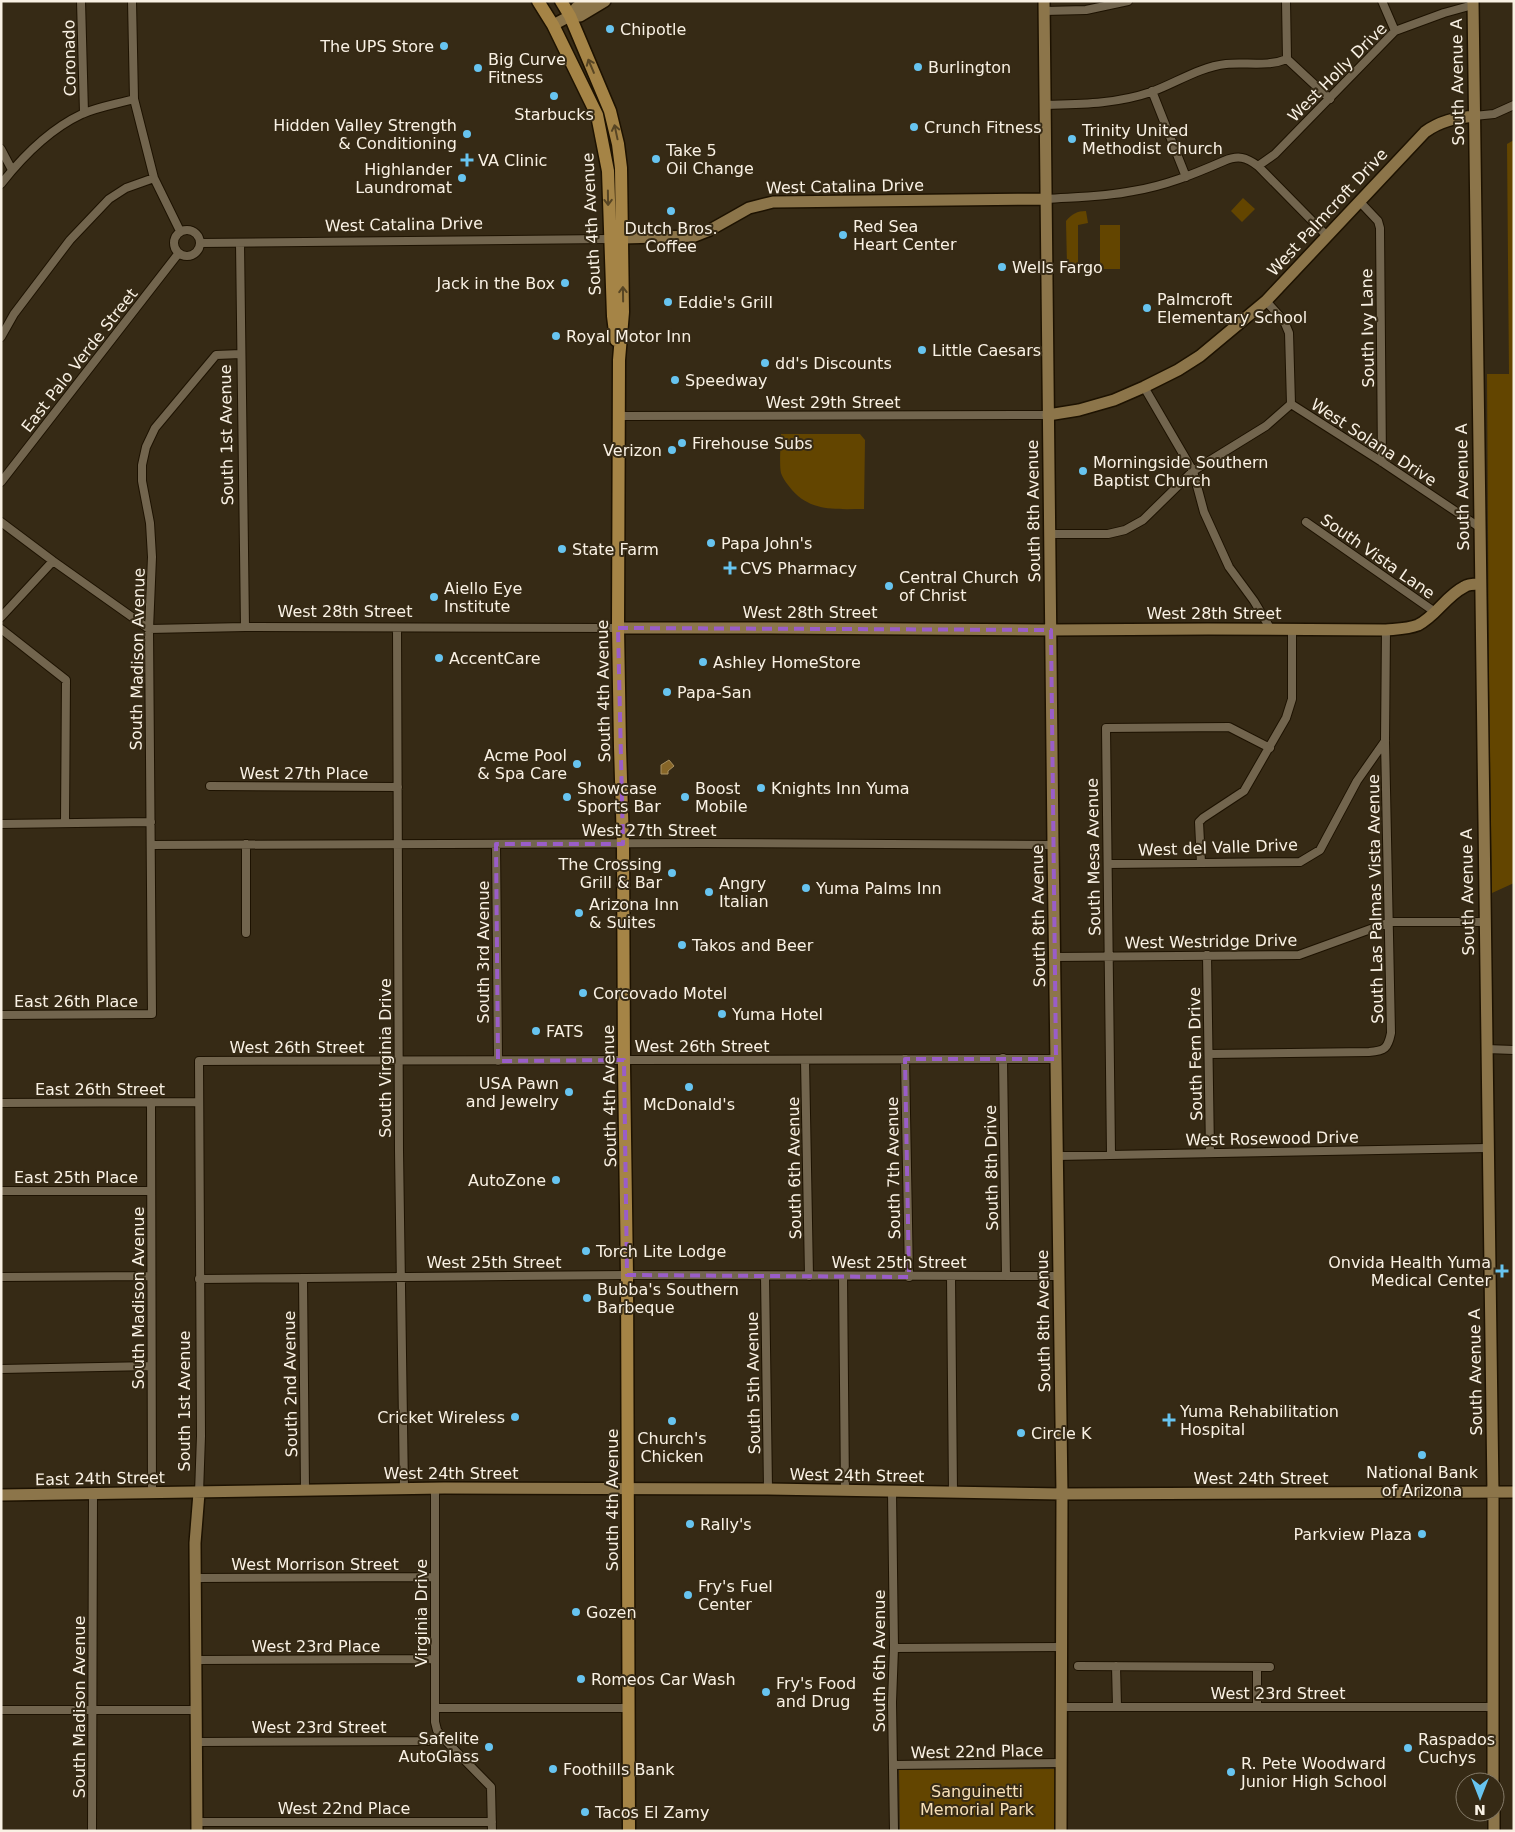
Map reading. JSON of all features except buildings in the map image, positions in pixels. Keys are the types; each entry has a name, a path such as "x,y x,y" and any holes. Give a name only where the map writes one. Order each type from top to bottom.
{"main road":[{"name":"South 4th Avenue","path":"538,1 553,25 597,115 608,171 616,239"},
{"name":"South 4th Avenue","path":"561,1 570,16 614,123 621,168 613,316 619,360 618,628 623,844 624,1060 628,1275 629,1831"}],"street":[{"name":"Coronado","path":"81,1 84,114"},
{"path":"132,1 134,99 154,178 180,231"},
{"path":"553,25 570,16 577,7 588,1"},
{"path":"570,16 580,16 605,1"},
{"path":"1044,6 1086,10 1128,1"},
{"path":"1286,1 1286,60 1330,98"},
{"path":"1382,1 1395,31"},
{"name":"West Holly Drive","path":"1258,166 1274,154 1395,31 1473,3"},
{"name":"South Avenue A","path":"1473,3 1479,584 1493,1492 1494,1772"},
{"name":"South 8th Avenue","path":"1044,6 1054,958 1062,1494 1062,1831"},
{"path":"1045,105 1097,103 1125,99 1152,91 1202,70 1226,64 1278,63 1286,60"},
{"path":"1152,91 1186,177"},
{"path":"1,184 12,170 54,130 84,114 134,99"},
{"path":"1474,116 1494,114 1514,105"},
{"name":"West Palmcroft Drive","path":"1048,415 1098,405 1144,388 1200,356 1266,301 1425,132 1436,124 1448,120 1474,116"},
{"path":"1,149 12,170"},
{"path":"1046,199 1132,192 1186,177 1232,158 1248,158 1328,236"},
{"path":"1,337 14,314 70,240 109,199 126,188 154,178"},
{"name":"West Catalina Drive","path":"200,243 616,239 695,236 710,230 749,208 774,202 1046,199"},
{"name":"South Ivy Lane","path":"1360,202 1373,215 1380,228 1382,462"},
{"path":"180,231 193,231 199,238 198,250 194,255 185,256 178,254 175,250 173,242 180,231"},
{"name":"South 1st Avenue","path":"240,243 245,627"},
{"name":"East Palo Verde Street","path":"1,482 178,254"},
{"path":"1266,301 1284,321 1289,333 1291,404"},
{"name":"South Madison Avenue","path":"152,1014 149,629 152,557 150,523 142,481 142,465 146,447 155,428 216,355 241,354"},
{"path":"1144,388 1193,471 1204,512 1229,567 1254,600 1270,628"},
{"name":"West Solana Drive","path":"1049,534 1108,534 1125,530 1143,520 1193,471 1266,426 1291,404 1479,527"},
{"name":"West 29th Street","path":"619,416 1048,415"},
{"path":"1,522 53,562 149,629"},
{"name":"South Vista Lane","path":"1306,522 1435,612"},
{"path":"1,617 53,562"},
{"name":"West 28th Street","path":"149,629 245,627 1051,630 1270,628 1386,630 1415,626 1428,618 1465,586 1479,584"},
{"name":"South Virginia Drive","path":"397,628 399,1060 404,1489"},
{"path":"1,629 66,680 65,822"},
{"path":"1200,863 1199,822 1202,818 1244,791 1286,718 1292,699 1292,629"},
{"name":"South Las Palmas Vista Avenue","path":"1209,1054 1380,1051 1388,1045 1391,1033 1385,740 1386,630"},
{"name":"South Mesa Avenue","path":"1111,1154 1106,728 1229,727 1270,748"},
{"name":"West del Valle Drive","path":"1108,864 1300,862 1320,850 1357,781 1385,740"},
{"name":"West 27th Place","path":"210,786 398,787"},
{"path":"1,824 151,822"},
{"path":"246,844 246,933"},
{"name":"South 3rd Avenue","path":"496,844 498,1061"},
{"name":"West 27th Street","path":"151,845 623,844 1053,846"},
{"name":"West Westridge Drive","path":"1054,958 1299,954 1390,922 1484,922"},
{"name":"South Fern Drive","path":"1207,955 1210,1152"},
{"name":"East 26th Place","path":"1,1015 152,1014"},
{"path":"1486,1049 1514,1050"},
{"name":"South 8th Drive","path":"1003,1058 1006,1276"},
{"name":"West 26th Street","path":"199,1061 1056,1058"},
{"name":"South 7th Avenue","path":"905,1059 909,1277"},
{"name":"South 6th Avenue","path":"805,1060 809,1276"},
{"name":"South 1st Avenue","path":"197,1826 195,1535 199,1494 201,1436 199,1061"},
{"name":"South Madison Avenue","path":"151,1102 152,1494"},
{"name":"East 26th Street","path":"1,1103 198,1102"},
{"name":"West Rosewood Drive","path":"1057,1156 1488,1148"},
{"name":"East 25th Place","path":"1,1191 151,1191"},
{"name":"West 25th Street","path":"199,1279 628,1275 1058,1276"},
{"path":"1,1277 152,1276"},
{"name":"South 5th Avenue","path":"764,1276 768,1489"},
{"path":"843,1276 845,1491"},
{"path":"951,1276 953,1494"},
{"name":"South 2nd Avenue","path":"303,1278 305,1490"},
{"path":"1,1369 151,1366"},
{"name":"West 24th Street","path":"199,1494 435,1488 768,1489 953,1494 1514,1492"},
{"name":"Virginia Drive","path":"435,1488 435,1708 437,1730 442,1736"},
{"name":"South 6th Avenue","path":"892,1492 894,1831"},
{"name":"South Madison Avenue","path":"92,1831 93,1494"},
{"name":"East 24th Street","path":"1,1496 199,1494"},
{"name":"West Morrison Street","path":"196,1578 435,1577"},
{"path":"894,1648 1062,1647"},
{"name":"West 23rd Place","path":"197,1660 435,1659"},
{"path":"1078,1666 1270,1667"},
{"path":"1116,1666 1117,1706"},
{"path":"1257,1667 1257,1706"},
{"name":"West 23rd Street","path":"1062,1707 1493,1706"},
{"path":"435,1708 629,1708"},
{"path":"1,1710 197,1710"},
{"path":"442,1736 491,1787 492,1831"},
{"name":"West 23rd Street","path":"197,1742 430,1741 442,1736"},
{"name":"West 22nd Place","path":"893,1766 1062,1763"},
{"name":"West 22nd Place","path":"197,1826 492,1822"}],"highlighted area":[{"path":"618,628 1051,630 1056,1059 905,1059 909,1277 627,1275 624,1060 498,1061 496,844 623,844"}],"green space":[{"path":"1514,140 1514,883 1492,893 1487,374 1509,374 1507,144"},
{"path":"1243,198 1255,209 1242,222 1231,211"},
{"path":"1086,211 1088,223 1078,225 1078,264 1067,265 1066,221 1075,213"},
{"path":"1100,225 1120,225 1120,269 1100,269"},
{"path":"781,434 860,434 865,440 864,509 825,508 816,506 799,497 787,484 781,473"},
{"name":"Sanguinetti Memorial Park","path":"1055,1769 1055,1831 900,1831 899,1770"}],"shaded area":[{"path":"669,760 674,766 668,771 668,774 661,774 661,765"}],"place":[{"name":"Chipotle","path":"610,29"},
{"name":"The UPS Store","path":"444,46"},
{"name":"Burlington","path":"918,67"},
{"name":"Big Curve Fitness","path":"478,68"},
{"name":"Starbucks","path":"554,96"},
{"name":"Crunch Fitness","path":"914,127"},
{"name":"Hidden Valley Strength & Conditioning","path":"467,134"},
{"name":"Trinity United Methodist Church","path":"1072,139"},
{"name":"Take 5 Oil Change","path":"656,159"},
{"name":"VA Clinic","path":"467,160"},
{"name":"Highlander Laundromat","path":"462,178"},
{"name":"Dutch Bros. Coffee","path":"671,211"},
{"name":"Red Sea Heart Center","path":"843,235"},
{"name":"Wells Fargo","path":"1002,267"},
{"name":"Jack in the Box","path":"565,283"},
{"name":"Eddie's Grill","path":"668,302"},
{"name":"Palmcroft Elementary School","path":"1147,308"},
{"name":"Royal Motor Inn","path":"556,336"},
{"name":"Little Caesars","path":"922,350"},
{"name":"dd's Discounts","path":"765,363"},
{"name":"Speedway","path":"675,380"},
{"name":"Firehouse Subs","path":"682,443"},
{"name":"Verizon","path":"672,450"},
{"name":"Morningside Southern Baptist Church","path":"1083,471"},
{"name":"Papa John's","path":"711,543"},
{"name":"State Farm","path":"562,549"},
{"name":"CVS Pharmacy","path":"730,568"},
{"name":"Central Church of Christ","path":"889,586"},
{"name":"Aiello Eye Institute","path":"434,597"},
{"name":"AccentCare","path":"439,658"},
{"name":"Ashley HomeStore","path":"703,662"},
{"name":"Papa-San","path":"667,692"},
{"name":"Acme Pool & Spa Care","path":"577,764"},
{"name":"Knights Inn Yuma","path":"761,788"},
{"name":"Showcase Sports Bar","path":"567,797"},
{"name":"Boost Mobile","path":"685,797"},
{"name":"The Crossing Grill & Bar","path":"672,873"},
{"name":"Yuma Palms Inn","path":"806,888"},
{"name":"Angry Italian","path":"709,892"},
{"name":"Arizona Inn & Suites","path":"579,913"},
{"name":"Takos and Beer","path":"682,945"},
{"name":"Corcovado Motel","path":"583,993"},
{"name":"Yuma Hotel","path":"722,1014"},
{"name":"FATS","path":"536,1031"},
{"name":"McDonald's","path":"689,1087"},
{"name":"USA Pawn and Jewelry","path":"569,1092"},
{"name":"AutoZone","path":"556,1180"},
{"name":"Torch Lite Lodge","path":"586,1251"},
{"name":"Onvida Health Yuma Medical Center","path":"1502,1271"},
{"name":"Bubba's Southern Barbeque","path":"587,1298"},
{"name":"Cricket Wireless","path":"515,1417"},
{"name":"Yuma Rehabilitation Hospital","path":"1169,1420"},
{"name":"Church's Chicken","path":"672,1421"},
{"name":"Circle K","path":"1021,1433"},
{"name":"National Bank of Arizona","path":"1422,1455"},
{"name":"Rally's","path":"690,1524"},
{"name":"Parkview Plaza","path":"1422,1534"},
{"name":"Fry's Fuel Center","path":"688,1595"},
{"name":"Gozen","path":"576,1612"},
{"name":"Romeos Car Wash","path":"581,1679"},
{"name":"Fry's Food and Drug","path":"766,1692"},
{"name":"Safelite AutoGlass","path":"489,1747"},
{"name":"Raspados Cuchys","path":"1408,1748"},
{"name":"Foothills Bank","path":"553,1769"},
{"name":"R. Pete Woodward Junior High School","path":"1231,1772"},
{"name":"Tacos El Zamy","path":"585,1812"}]}
